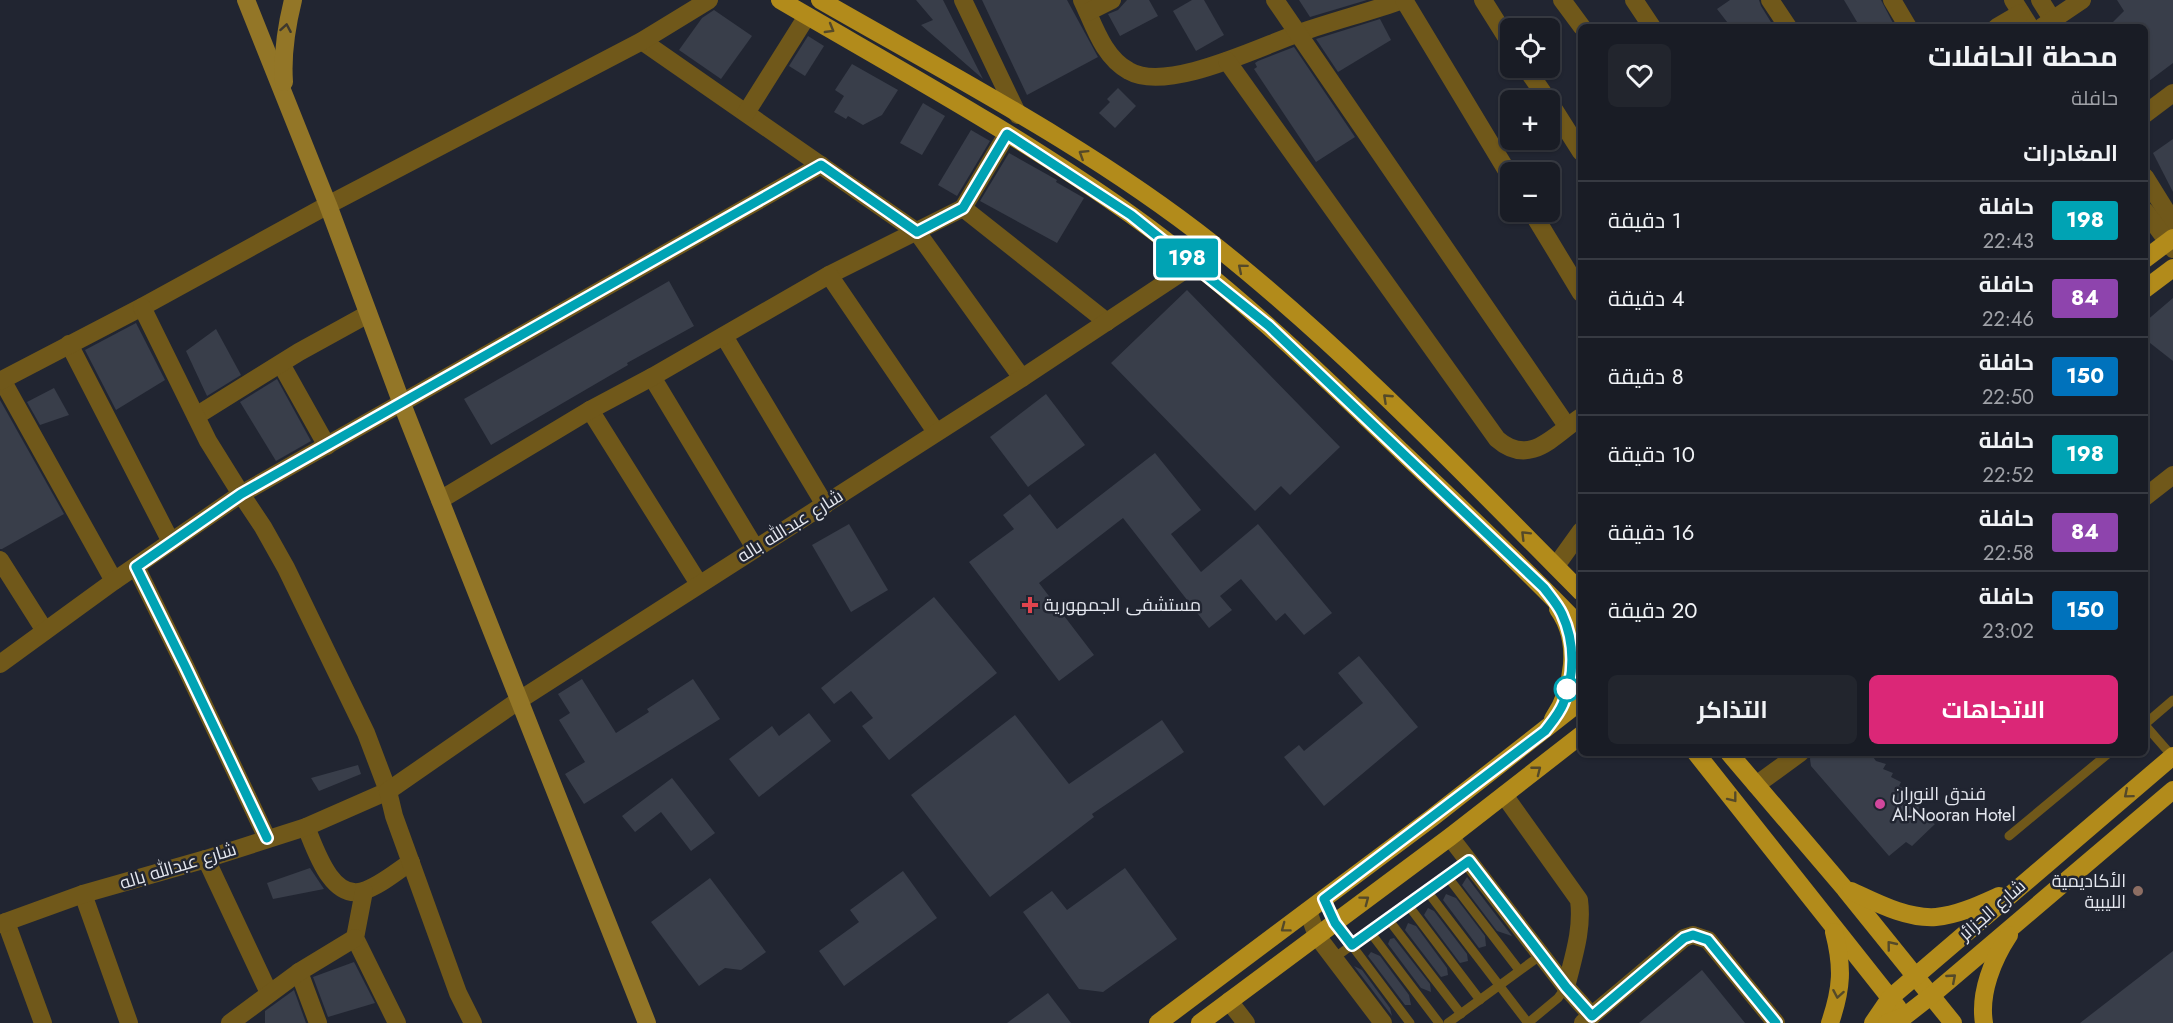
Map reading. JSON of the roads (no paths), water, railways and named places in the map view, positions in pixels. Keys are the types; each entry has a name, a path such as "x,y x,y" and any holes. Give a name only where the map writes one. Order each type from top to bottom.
{"main road":[{"path":"780,0 927,84 1007,134 1131,215 1194,264 1269,326 1544,588 1578,624"},
{"path":"820,0 1018,115 1145,195 1212,243 1279,299 1390,400 1551,559 1578,589"},
{"path":"2148,257 2171,243"},
{"path":"2148,287 2173,268"},
{"path":"1551,559 1578,574"},
{"path":"1544,588 1562,614 1571,644 1572,675 1563,705 1545,731"},
{"path":"1158,1023 1545,731 1578,704"},
{"path":"1200,1023 1450,837 1578,737"},
{"path":"1556,755 1578,749"},
{"path":"1732,756 1845,889 1953,1023"},
{"name":"شارع الجزائر","path":"1873,1023 1890,998 2173,757"},
{"path":"1702,760 1908,1020"},
{"name":"شارع الجزائر","path":"1887,1023 1908,1020 1932,995 2021,917 2173,790"},
{"path":"1845,889 1904,913 1936,917 1972,908 2019,886"},
{"path":"1984,1023 1982,1011 1988,980 2000,949 2021,917"},
{"path":"1830,1023 1838,1000 1841,978 1840,957 1832,924"}],"street":[{"path":"246,0 328,205 402,404 518,701 647,1023"},
{"path":"286,99 283,61 285,30 293,0"},
{"path":"114,581 1,380 142,307 328,205 642,41 709,0"},
{"path":"963,0 1018,115"},
{"path":"1112,0 1085,6 1104,47 1116,62 1129,71 1143,77 1156,78 1227,61 1298,33 1398,1 1501,162"},
{"path":"1227,61 1497,440 1515,451 1528,451 1541,447 1576,423 1275,0"},
{"path":"1483,0 1500,27"},
{"path":"1562,0 1580,24"},
{"path":"1634,0 1650,24"},
{"path":"1770,0 1786,24"},
{"path":"1892,0 1906,24"},
{"path":"2040,0 2051,24"},
{"path":"2052,24 2082,0"},
{"path":"2002,24 2022,13"},
{"path":"746,113 807,16"},
{"path":"642,41 917,232 1022,378"},
{"path":"2148,112 2173,93"},
{"path":"1560,119 1578,147"},
{"path":"440,500 590,410 829,275 963,208 1007,134"},
{"path":"0,664 114,581 241,494 821,165"},
{"path":"2148,182 2173,222"},
{"path":"963,208 1107,322"},
{"path":"2148,215 2171,243"},
{"path":"1538,222 1578,288"},
{"name":"شارع عبدالله باله","path":"3,923 84,894 306,827 388,790 518,701 1022,378 1194,264"},
{"path":"829,275 936,432"},
{"path":"142,307 208,441 263,527 286,568 366,734 388,790 394,816 458,993 473,1023"},
{"path":"196,416 280,364 368,314"},
{"path":"723,336 825,505"},
{"path":"69,344 171,542"},
{"path":"280,364 327,446"},
{"path":"652,377 755,548"},
{"path":"590,410 699,584"},
{"path":"2148,495 2173,475"},
{"path":"1551,559 1578,534"},
{"path":"0,560 45,631"},
{"path":"136,567 267,838"},
{"path":"1756,785 1796,756"},
{"path":"1504,795 1579,900 1581,916 1579,933 1566,987"},
{"path":"306,827 328,875 345,890 364,891 411,862"},
{"path":"1450,837 1566,987 1587,1019 1684,938 1693,935 1708,940 1776,1023"},
{"path":"206,859 269,993"},
{"path":"364,891 355,938 397,1023"},
{"path":"84,894 129,1023"},
{"path":"1308,911 1317,936 1383,1023"},
{"path":"3,923 43,1023"},
{"path":"230,1023 299,972 355,938"},
{"path":"299,972 318,1023"},
{"path":"1230,1001 1246,1023"}],"lane":[{"path":"2148,721 2173,700"},
{"path":"2148,728 2173,757"},
{"path":"2009,836 2105,756"},
{"path":"1334,958 1469,861"},
{"path":"1447,876 1520,970"},
{"path":"1427,891 1528,1023 1558,998 1566,987"},
{"path":"1324,899 1335,923 1410,1023"},
{"path":"1408,905 1480,1000"},
{"path":"1389,919 1461,1014"},
{"path":"1370,932 1439,1023"},
{"path":"1448,1023 1541,955"}],"place":[{"name":"مستشفى الجمهورية","path":"1030,605"},
{"name":"فندق النوران Al-Nooran Hotel","path":"1880,804"},
{"name":"الأكاديمية الليبية","path":"2138,891"}]}
